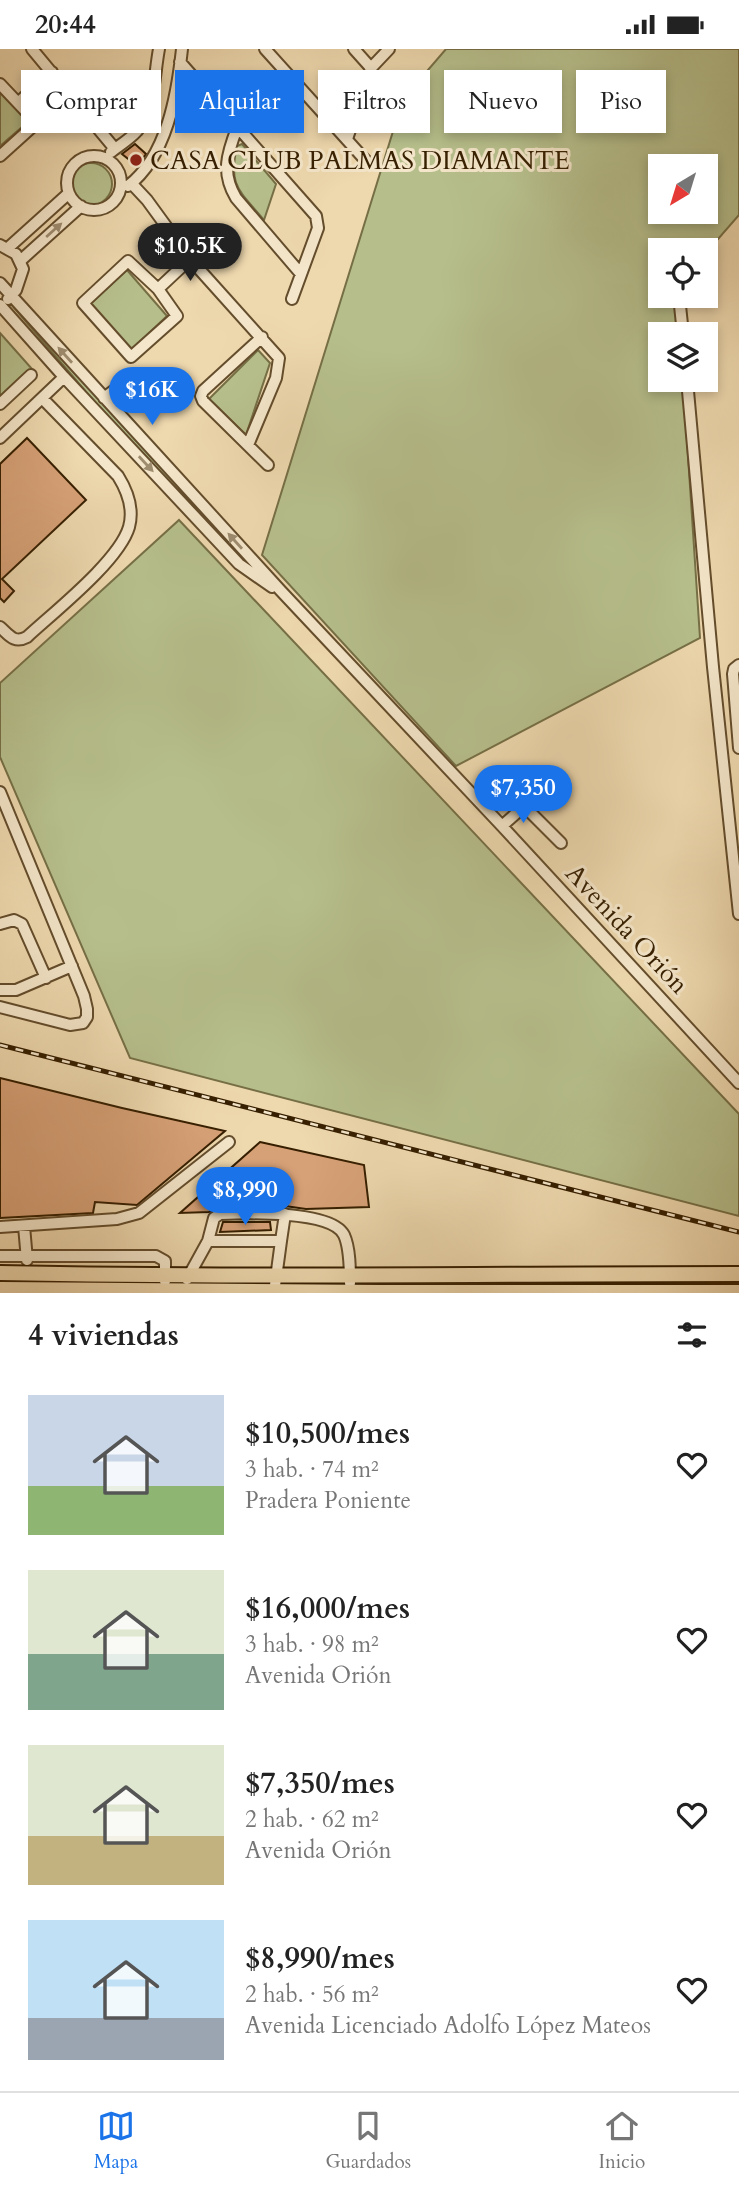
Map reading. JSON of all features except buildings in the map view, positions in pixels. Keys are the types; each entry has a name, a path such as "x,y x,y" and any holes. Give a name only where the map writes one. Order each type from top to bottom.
{"main road":[{"path":"0,1273 165,1283 181,1292 736,1292"},
{"path":"0,1289 115,1291 189,1276 350,1273 739,1274"}],"street":[{"path":"32,49 50,70"},
{"path":"104,157 137,131 147,113 159,49"},
{"path":"120,192 122,183 119,171 104,157 91,156 75,164 68,175 69,193 81,207 90,209 105,208 132,184 150,162 162,135 169,115 182,49"},
{"path":"265,49 367,162"},
{"path":"354,49 371,68"},
{"path":"346,139 371,68 388,49"},
{"path":"180,62 187,70"},
{"path":"0,84 35,121 31,128 0,156"},
{"path":"102,133 115,149"},
{"path":"235,133 225,162 229,187 301,274"},
{"path":"241,133 316,216 318,228 292,299"},
{"path":"132,184 190,259 279,358 276,378 248,445"},
{"path":"0,305 11,296 22,276 20,261 4,246 69,193"},
{"path":"20,261 81,207"},
{"path":"158,289 190,259"},
{"path":"128,261 158,289 177,316 131,357 83,303 128,261"},
{"name":"Avenida Orión","path":"0,283 281,591 739,1083"},
{"name":"Avenida Orión","path":"0,305 239,564 281,591"},
{"path":"262,337 201,396 268,465"},
{"path":"0,404 31,375"},
{"path":"0,438 64,377"},
{"path":"104,398 121,385 141,406"},
{"path":"688,392 713,667 736,849 739,914"},
{"path":"0,627 13,640 21,641 27,637 121,545 128,527 131,509 125,488 118,476 42,398"},
{"path":"739,665 733,674 739,748"},
{"path":"502,826 525,807 563,786"},
{"path":"0,792 88,1009 83,1023 70,1025 0,1007"},
{"path":"525,807 561,843"},
{"path":"0,924 14,920 22,924 46,978"},
{"path":"0,990 16,990 72,966"},
{"path":"0,1227 117,1219 139,1213 229,1142"},
{"path":"181,1292 208,1241 213,1221 220,1214 265,1212 338,1226 346,1243 350,1292"},
{"path":"274,1292 285,1214"},
{"path":"24,1226 28,1274"},
{"path":"208,1241 281,1241"},
{"path":"0,1256 156,1256 165,1261 165,1283"},
{"path":"322,1292 323,1274"}],"green space":[{"path":"446,49 739,49 739,215 718,239 648,238 648,308 678,308 679,322 648,322 648,392 684,392 700,638 456,766 262,555 392,133 430,133 428,70"},
{"path":"0,89 21,112 21,128 0,146"},
{"path":"242,144 276,184 264,220 242,194 235,179 237,146"},
{"path":"91,163 106,169 112,184 106,199 91,205 76,199 70,184 76,169"},
{"path":"127,270 167,316 130,351 88,306"},
{"path":"13,300 250,562 245,563 235,553 99,407 10,303"},
{"path":"0,333 32,369 0,401"},
{"path":"258,350 270,363 246,435 209,399"},
{"path":"179,520 739,1114 739,1216 130,1058 0,757 0,683"}],"railway":[{"path":"0,1045 739,1232"}],"place":[{"name":"CASA CLUB PALMAS DIAMANTE","path":"136,160"}]}
